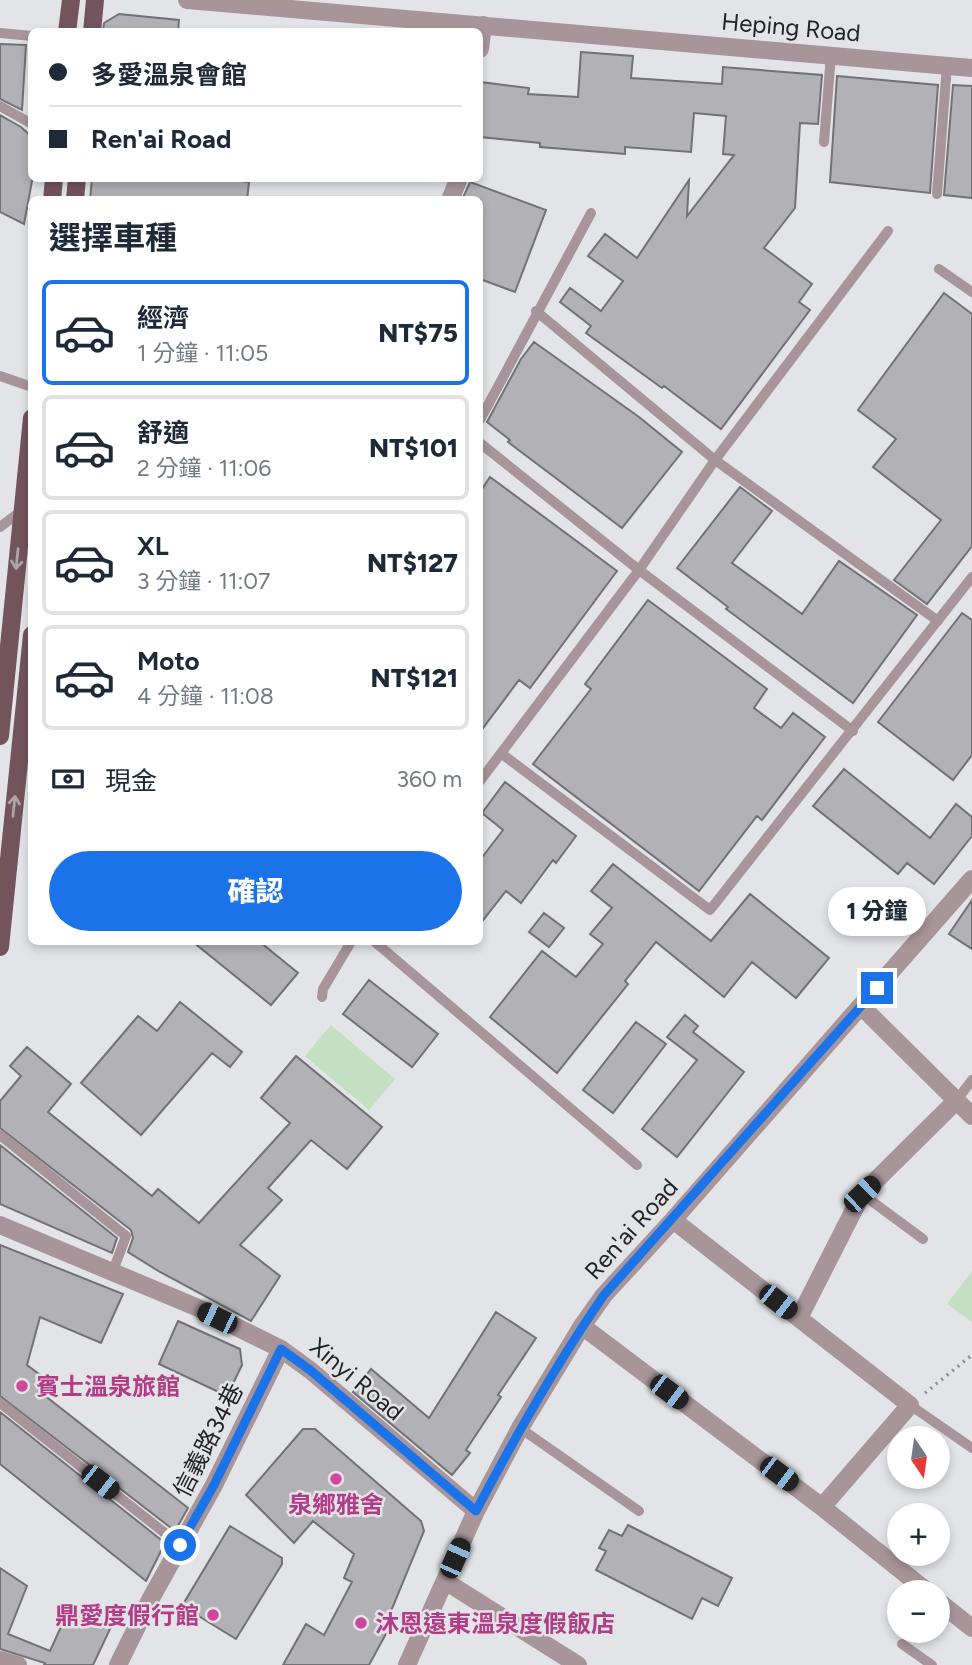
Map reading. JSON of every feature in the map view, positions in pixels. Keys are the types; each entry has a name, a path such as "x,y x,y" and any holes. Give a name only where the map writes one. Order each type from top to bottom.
{"main road":[{"path":"68,28 71,0"},
{"path":"92,28 94,0"},
{"path":"0,736 2,689 27,509 28,484"},
{"path":"0,947 28,701"}],"street":[{"name":"Heping Road","path":"187,0 972,68"},
{"path":"2,689 28,692"},
{"name":"Ren'ai Road","path":"407,1665 476,1511 520,1428 604,1295 972,879"},
{"path":"861,1006 972,1116"},
{"path":"799,1318 862,1194 956,1101"},
{"path":"673,1220 911,1405 822,1507"},
{"name":"Xinyi Road","path":"0,1225 196,1307 281,1349 310,1370 476,1511"},
{"path":"582,1326 822,1507 913,1580"},
{"name":"信義路34巷","path":"118,1665 214,1485 281,1349"},
{"path":"445,1581 578,1665"},
{"path":"950,1611 972,1628"},
{"path":"0,1660 18,1665"}],"lane":[{"path":"0,33 28,36"},
{"path":"824,142 831,55"},
{"path":"937,194 947,65"},
{"path":"0,106 28,122"},
{"path":"483,414 536,311 591,213"},
{"path":"483,777 639,570 715,460 888,231"},
{"path":"939,270 972,292"},
{"path":"536,311 715,460 938,621"},
{"path":"0,376 28,386"},
{"path":"483,445 639,570 853,731"},
{"path":"0,527 27,509"},
{"path":"502,754 710,910 972,578"},
{"path":"321,997 349,945"},
{"path":"379,945 637,1165"},
{"path":"956,1101 972,1080"},
{"path":"0,1135 126,1236 113,1271"},
{"path":"862,1194 923,1239"},
{"path":"0,1403 180,1545"},
{"path":"911,1405 972,1448"},
{"path":"520,1428 639,1511"},
{"path":"902,1644 932,1665"}],"path":[{"path":"911,1405 972,1355"}],"green space":[{"path":"331,1025 395,1079 369,1110 305,1056"},
{"path":"972,1271 972,1322 947,1304"}],"building":[{"path":"119,14 179,20 178,28 103,28 104,23"},
{"path":"0,44 26,45 22,110 0,99"},
{"path":"581,52 633,56 631,78 722,84 723,67 822,75 818,124 800,123 795,208 764,248 812,284 799,302 810,310 721,429 586,333 591,326 560,302 570,288 601,311 623,281 588,256 605,234 637,258 689,180 687,216 734,155 723,154 726,116 694,113 691,152 625,147 625,154 540,147 540,143 483,137 483,82 529,88 528,94 578,97"},
{"path":"837,76 938,85 930,193 830,182"},
{"path":"953,85 972,86 972,198 944,195"},
{"path":"0,115 28,133 28,182 32,182 24,224 0,212"},
{"path":"92,182 249,182 247,196 90,196"},
{"path":"470,182 546,210 515,292 483,280 483,196 464,196"},
{"path":"944,293 972,314 972,546 927,604 894,580 941,520 873,467 896,439 858,410"},
{"path":"534,342 639,417 682,452 622,528 508,442 510,440 487,422 521,359"},
{"path":"490,477 617,571 530,688 519,680 483,728 483,488"},
{"path":"740,487 772,511 732,563 802,614 839,561 917,615 853,703 726,609 728,607 677,568"},
{"path":"648,600 767,689 754,708 781,728 793,713 825,737 762,820 757,816 699,891 533,764 591,689 585,684"},
{"path":"962,613 972,620 972,755 953,780 878,722"},
{"path":"844,769 930,838 956,804 972,817 972,836 934,884 907,863 898,874 813,806"},
{"path":"505,782 576,836 556,863 553,860 521,903 506,891 483,920 483,856 503,830 483,812"},
{"path":"613,864 711,941 750,894 829,958 796,998 752,962 724,997 656,942 625,981 628,984 557,1073 490,1017 542,951 576,977 603,944 590,934 612,908 591,891"},
{"path":"972,900 972,949 949,934"},
{"path":"544,913 564,928 549,947 529,932"},
{"path":"197,945 264,945 298,973 271,1005"},
{"path":"369,980 438,1034 412,1067 343,1014"},
{"path":"180,1002 242,1052 230,1067 212,1053 141,1135 81,1083 138,1016 157,1031"},
{"path":"685,1015 698,1026 693,1032 744,1072 677,1157 642,1129 697,1060 667,1037"},
{"path":"636,1022 666,1044 613,1113 583,1090"},
{"path":"27,1047 71,1084 48,1112 152,1196 158,1189 199,1223 290,1123 261,1098 296,1056 382,1127 347,1169 311,1140 268,1188 282,1200 240,1245 280,1276 251,1321 128,1252 133,1238 131,1230 0,1128 0,1101 21,1076 10,1066"},
{"path":"0,1145 117,1238 112,1253 0,1204"},
{"path":"0,1245 123,1294 101,1343 40,1317 27,1365 47,1380 39,1391 188,1508 175,1531 0,1396"},
{"path":"496,1312 536,1338 466,1450 470,1453 452,1475 353,1392 371,1369 429,1418"},
{"path":"178,1321 240,1349 242,1365 227,1396 159,1364"},
{"path":"0,1412 165,1543 146,1581 0,1464"},
{"path":"303,1429 315,1429 421,1521 424,1531 389,1616 394,1619 369,1665 283,1665 306,1624 324,1635 352,1582 344,1578 354,1554 313,1521 294,1543 246,1495"},
{"path":"628,1525 732,1578 718,1606 702,1598 692,1619 596,1570 606,1551 599,1548 609,1530 622,1536"},
{"path":"230,1526 282,1558 282,1564 236,1639 182,1606"},
{"path":"0,1568 27,1586 8,1634 50,1651 71,1605 111,1627 93,1665 44,1665 45,1663 0,1649"}],"place":[{"name":"賓士溫泉旅館","path":"22,1386"},
{"name":"泉鄉雅舍","path":"336,1479"},
{"name":"鼎愛度假行館","path":"213,1615"},
{"name":"沐恩遠東溫泉度假飯店","path":"361,1623"}],"route":[{"path":"180,1545 214,1485 281,1349 310,1370 476,1511 520,1428 604,1295 877,988"}]}
